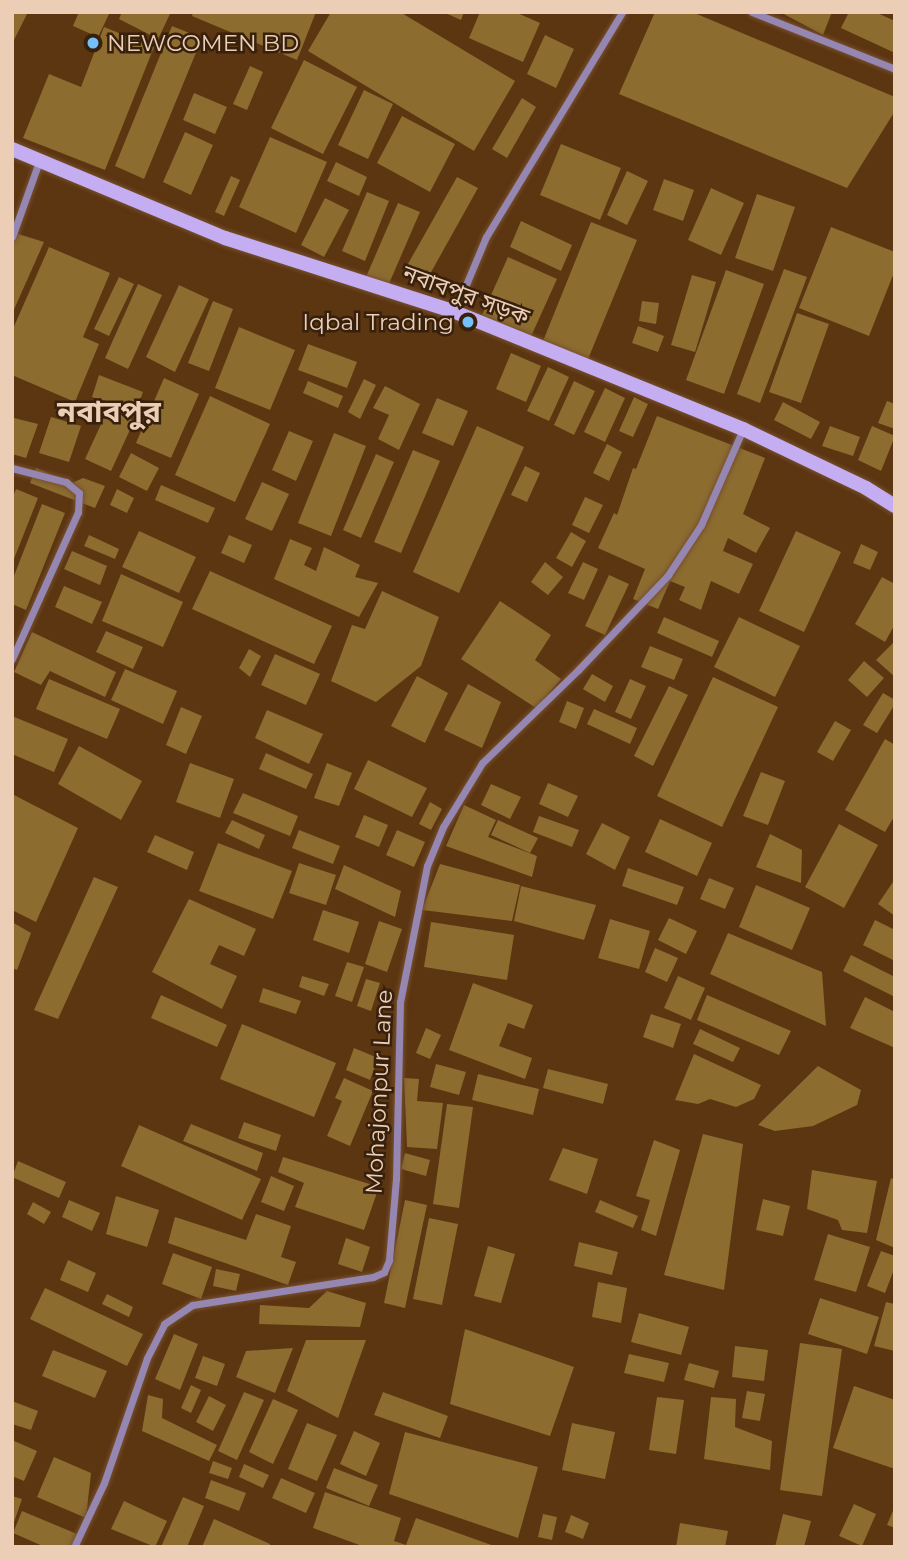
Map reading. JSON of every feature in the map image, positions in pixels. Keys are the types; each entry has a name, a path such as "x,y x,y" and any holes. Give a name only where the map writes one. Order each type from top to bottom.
{"main road":[{"name":"নবাবপুর সড়ক","path":"12,149 225,238 455,312 743,429 866,488 895,506"}],"street":[{"path":"455,312 486,237 622,12"},
{"path":"752,12 895,69"},
{"path":"12,237 40,159"},
{"name":"Mohajonpur Lane","path":"74,1547 104,1483 147,1358 164,1324 192,1305 373,1277 384,1272 389,1260 396,1179 400,1002 427,866 443,827 482,763 578,670 668,575 701,525 743,429"},
{"path":"12,468 66,482 79,493 78,512 12,659"}],"building":[{"path":"12,12 28,12 12,44"},
{"path":"79,12 110,12 98,37 73,26"},
{"path":"122,12 171,12 158,39 119,19"},
{"path":"193,12 316,12 297,60 192,16"},
{"path":"331,12 400,12 515,81 474,151 308,51"},
{"path":"443,12 464,12 461,20"},
{"path":"480,12 515,12 540,23 523,62 469,38"},
{"path":"655,12 692,12 895,97 895,111 847,188 619,94"},
{"path":"780,12 832,12 823,35"},
{"path":"849,12 875,12 895,21 895,53 841,28"},
{"path":"172,26 202,38 144,179 115,166"},
{"path":"104,27 154,47 105,170 23,138 49,74 81,87"},
{"path":"545,35 574,49 556,88 527,74"},
{"path":"304,60 357,87 323,154 271,128"},
{"path":"250,66 263,72 247,110 233,104"},
{"path":"364,90 393,104 368,159 338,145"},
{"path":"194,93 227,107 215,134 183,120"},
{"path":"522,98 536,107 507,158 492,149"},
{"path":"402,116 455,144 430,192 377,163"},
{"path":"185,132 213,145 191,195 163,182"},
{"path":"270,137 327,162 296,233 239,207"},
{"path":"561,144 621,168 600,220 540,195"},
{"path":"336,162 367,177 359,196 327,181"},
{"path":"627,171 648,181 627,225 607,215"},
{"path":"231,176 240,180 224,216 215,212"},
{"path":"457,177 478,188 425,283 404,271"},
{"path":"664,179 694,190 683,221 653,210"},
{"path":"711,188 744,203 721,255 688,240"},
{"path":"367,192 389,201 365,261 342,251"},
{"path":"757,194 795,207 773,271 735,258"},
{"path":"325,198 349,210 324,257 301,245"},
{"path":"398,203 420,212 388,286 366,277"},
{"path":"521,221 572,245 561,271 510,247"},
{"path":"591,222 637,240 586,364 541,346"},
{"path":"831,227 895,252 895,270 869,336 799,308"},
{"path":"15,233 44,242 12,314 12,242"},
{"path":"49,247 110,273 83,337 99,344 75,402 12,375 12,331"},
{"path":"508,257 557,279 528,343 479,322"},
{"path":"784,269 807,277 760,403 737,394"},
{"path":"726,270 764,284 724,394 686,380"},
{"path":"692,275 716,282 695,352 671,345"},
{"path":"119,277 134,284 109,336 94,329"},
{"path":"138,284 162,295 128,369 105,358"},
{"path":"179,285 209,299 175,372 146,357"},
{"path":"213,301 233,309 209,371 188,363"},
{"path":"642,301 659,303 656,324 639,321"},
{"path":"797,313 829,324 801,403 769,392"},
{"path":"638,326 664,336 658,352 632,343"},
{"path":"239,327 295,350 270,410 215,388"},
{"path":"308,344 357,362 347,388 298,370"},
{"path":"511,353 541,366 526,402 496,389"},
{"path":"548,367 569,377 549,421 527,411"},
{"path":"99,375 143,392 135,413 92,397"},
{"path":"164,378 199,394 171,458 136,443"},
{"path":"364,379 376,385 360,419 348,412"},
{"path":"308,381 343,396 338,408 303,393"},
{"path":"574,381 595,391 574,435 554,425"},
{"path":"385,386 420,404 399,450 378,439 389,415 373,408"},
{"path":"605,388 625,398 605,442 584,432"},
{"path":"210,396 270,424 235,502 175,475"},
{"path":"634,397 648,404 633,437 619,431"},
{"path":"437,398 468,411 453,446 422,433"},
{"path":"887,401 895,404 895,429 878,423"},
{"path":"783,402 820,422 811,439 774,420"},
{"path":"108,409 134,421 111,471 85,459"},
{"path":"657,416 765,458 743,514 770,528 756,553 728,538 723,551 753,564 739,594 711,581 701,610 679,600 685,587 670,581 658,609 633,599 645,569 598,548 614,513 617,515 633,468 636,469"},
{"path":"51,417 81,426 69,462 39,453"},
{"path":"14,418 38,424 26,458 12,454"},
{"path":"477,426 524,447 459,593 413,572"},
{"path":"830,426 860,437 853,456 822,446"},
{"path":"872,426 895,436 881,471 858,460"},
{"path":"289,431 313,441 296,481 272,470"},
{"path":"334,433 366,446 331,536 298,523"},
{"path":"607,444 622,452 609,481 593,473"},
{"path":"413,450 440,461 401,553 374,542"},
{"path":"131,453 159,468 147,491 119,477"},
{"path":"376,454 394,462 361,538 343,530"},
{"path":"525,466 540,473 527,502 511,495"},
{"path":"36,468 72,483 83,478 105,486 95,508 30,483"},
{"path":"262,482 289,494 272,531 245,519"},
{"path":"161,485 215,508 208,523 155,500"},
{"path":"16,489 38,498 12,564 12,499"},
{"path":"117,489 134,498 127,513 110,505"},
{"path":"585,497 603,505 589,533 572,525"},
{"path":"42,504 65,513 26,610 12,604 12,581"},
{"path":"139,531 196,557 179,593 122,567"},
{"path":"796,531 841,552 804,632 759,611"},
{"path":"571,532 586,541 572,567 556,558"},
{"path":"89,535 119,549 115,559 84,546"},
{"path":"229,535 252,545 244,563 221,553"},
{"path":"290,539 312,548 304,565 316,571 324,547 360,565 355,577 378,583 359,617 274,579"},
{"path":"861,544 878,552 870,570 853,563"},
{"path":"72,551 107,566 100,585 64,569"},
{"path":"545,562 563,577 548,595 531,582"},
{"path":"583,562 598,569 584,600 568,593"},
{"path":"210,571 332,626 314,664 192,609"},
{"path":"121,574 183,602 163,647 102,621"},
{"path":"609,575 629,584 605,635 585,626"},
{"path":"882,577 895,584 895,624 885,642 855,624"},
{"path":"64,586 102,602 92,624 55,607"},
{"path":"382,591 439,617 421,666 376,702 331,681 352,625 365,629"},
{"path":"500,601 551,635 535,660 561,679 536,708 461,659"},
{"path":"664,617 719,641 712,657 657,633"},
{"path":"739,617 800,646 775,697 714,667"},
{"path":"106,631 143,647 133,669 96,652"},
{"path":"32,632 116,672 105,697 50,671 41,685 14,672"},
{"path":"895,641 895,677 876,660"},
{"path":"650,646 683,659 674,680 641,667"},
{"path":"249,649 261,656 250,677 239,668"},
{"path":"275,654 320,674 306,705 261,685"},
{"path":"864,661 884,678 867,697 848,680"},
{"path":"125,669 177,691 163,724 111,700"},
{"path":"592,674 613,686 605,702 583,689"},
{"path":"417,676 448,693 425,743 391,726"},
{"path":"713,677 778,707 722,827 657,796"},
{"path":"49,679 120,709 107,739 36,709"},
{"path":"630,679 646,686 631,719 615,712"},
{"path":"468,684 501,702 482,748 444,730"},
{"path":"669,686 688,695 653,766 634,756"},
{"path":"883,693 895,700 895,704 877,733 863,725"},
{"path":"567,701 584,708 576,729 559,722"},
{"path":"181,707 202,716 186,754 166,745"},
{"path":"594,709 637,728 630,744 587,724"},
{"path":"267,710 323,734 309,764 255,738"},
{"path":"12,716 68,739 54,772 12,754"},
{"path":"835,721 851,730 833,761 817,752"},
{"path":"885,739 895,745 895,815 885,832 845,810"},
{"path":"79,746 142,781 121,820 58,784"},
{"path":"266,753 313,774 306,789 259,769"},
{"path":"368,760 427,788 412,817 354,789"},
{"path":"190,763 234,779 220,818 176,802"},
{"path":"327,763 352,773 339,806 314,798"},
{"path":"761,772 785,781 768,825 743,816"},
{"path":"548,783 578,796 568,817 539,804"},
{"path":"491,784 521,797 510,819 481,805"},
{"path":"243,793 298,816 290,836 233,813"},
{"path":"12,794 78,828 36,922 12,910"},
{"path":"430,802 442,809 431,830 419,824"},
{"path":"464,805 496,820 488,837 537,856 532,877 446,846"},
{"path":"364,815 388,825 379,847 355,837"},
{"path":"539,816 579,830 572,847 533,832"},
{"path":"660,819 712,843 697,876 645,852"},
{"path":"232,820 265,835 259,849 225,833"},
{"path":"498,820 538,838 530,853 491,835"},
{"path":"602,823 630,837 615,870 586,854"},
{"path":"839,824 878,845 844,908 805,887"},
{"path":"299,830 340,846 333,864 292,848"},
{"path":"397,830 425,842 414,867 386,855"},
{"path":"770,834 802,850 801,883 756,867"},
{"path":"155,835 194,852 187,870 147,852"},
{"path":"218,843 292,871 273,919 199,891"},
{"path":"299,863 336,875 326,905 289,893"},
{"path":"440,864 520,885 512,921 422,910"},
{"path":"344,865 401,891 395,917 335,889"},
{"path":"628,868 684,887 677,905 622,886"},
{"path":"94,877 118,887 58,1019 34,1010"},
{"path":"709,878 734,888 725,909 700,899"},
{"path":"895,879 895,916 878,904"},
{"path":"756,885 810,908 792,950 739,927"},
{"path":"521,886 596,905 584,940 514,921"},
{"path":"189,899 256,929 244,956 219,945 210,964 237,976 222,1009 152,972"},
{"path":"323,910 359,922 349,953 313,940"},
{"path":"669,918 697,931 686,954 658,940"},
{"path":"610,919 650,931 639,969 598,958"},
{"path":"875,920 895,930 895,961 863,945"},
{"path":"379,921 402,929 387,972 365,964"},
{"path":"12,922 31,933 17,970 12,968"},
{"path":"431,922 514,935 507,980 424,967"},
{"path":"728,933 822,972 826,1026 710,974"},
{"path":"655,948 678,958 667,982 645,972"},
{"path":"851,955 895,977 895,997 843,971"},
{"path":"347,962 364,967 352,1002 335,996"},
{"path":"302,976 329,984 324,996 299,987"},
{"path":"678,976 705,988 691,1020 664,1008"},
{"path":"366,979 380,983 371,1011 357,1006"},
{"path":"473,983 533,1005 524,1029 508,1023 499,1046 532,1058 525,1079 449,1050"},
{"path":"263,988 301,1001 296,1014 259,1002"},
{"path":"161,995 227,1025 217,1047 151,1018"},
{"path":"707,995 791,1031 779,1055 697,1020"},
{"path":"865,997 895,1012 895,1048 850,1028"},
{"path":"651,1014 681,1024 673,1048 643,1037"},
{"path":"242,1024 336,1063 314,1117 220,1079"},
{"path":"426,1028 441,1035 430,1059 416,1053"},
{"path":"700,1029 740,1048 733,1062 693,1044"},
{"path":"354,1048 378,1058 370,1080 346,1070"},
{"path":"694,1054 761,1085 754,1099 736,1107 710,1099 698,1104 675,1100"},
{"path":"436,1064 466,1072 459,1095 430,1087"},
{"path":"818,1066 861,1090 857,1105 813,1126 775,1131 758,1125"},
{"path":"548,1069 608,1084 603,1104 543,1088"},
{"path":"478,1074 539,1089 533,1115 472,1100"},
{"path":"344,1078 373,1091 350,1146 327,1136 342,1101 335,1098"},
{"path":"404,1078 419,1079 417,1101 443,1103 437,1149 407,1147"},
{"path":"447,1104 473,1107 459,1208 433,1204"},
{"path":"244,1122 281,1135 276,1151 238,1138"},
{"path":"191,1124 263,1153 257,1171 183,1141"},
{"path":"139,1125 261,1179 242,1220 121,1166"},
{"path":"703,1134 743,1144 724,1290 664,1275"},
{"path":"654,1140 680,1150 656,1236 641,1230 650,1200 636,1196"},
{"path":"563,1148 598,1159 587,1194 549,1180"},
{"path":"405,1153 430,1160 426,1176 401,1169"},
{"path":"283,1157 379,1187 364,1230 295,1207 304,1183 278,1172"},
{"path":"18,1161 66,1182 59,1198 12,1177"},
{"path":"812,1170 877,1181 867,1233 842,1230 838,1220 807,1209"},
{"path":"271,1176 294,1186 284,1211 261,1202"},
{"path":"891,1178 895,1180 895,1248 876,1240"},
{"path":"116,1196 159,1210 147,1247 106,1234"},
{"path":"763,1199 790,1206 783,1236 756,1230"},
{"path":"69,1200 100,1213 92,1231 62,1217"},
{"path":"405,1200 427,1205 405,1308 384,1303"},
{"path":"600,1200 638,1216 633,1228 595,1212"},
{"path":"33,1202 51,1212 44,1224 27,1214"},
{"path":"256,1214 291,1226 281,1257 296,1262 288,1285 168,1243 175,1217 246,1240"},
{"path":"429,1218 458,1224 442,1305 413,1299"},
{"path":"828,1234 870,1247 856,1292 814,1280"},
{"path":"346,1238 370,1247 362,1272 338,1264"},
{"path":"579,1242 618,1252 612,1275 574,1266"},
{"path":"488,1246 515,1254 501,1303 474,1296"},
{"path":"881,1251 895,1256 895,1267 885,1293 867,1286"},
{"path":"173,1253 212,1267 201,1299 162,1284"},
{"path":"68,1260 96,1273 88,1292 60,1280"},
{"path":"216,1269 240,1274 236,1291 213,1286"},
{"path":"598,1282 627,1288 621,1323 592,1317"},
{"path":"45,1288 143,1334 127,1366 30,1319"},
{"path":"327,1291 366,1303 360,1327 259,1324 260,1305 309,1308"},
{"path":"107,1294 133,1307 129,1317 102,1304"},
{"path":"820,1298 879,1317 867,1354 808,1334"},
{"path":"886,1302 895,1304 895,1351 874,1346"},
{"path":"639,1313 689,1327 681,1355 631,1342"},
{"path":"465,1329 574,1367 550,1436 450,1404"},
{"path":"174,1334 198,1344 180,1390 155,1379"},
{"path":"306,1340 366,1340 338,1418 287,1391"},
{"path":"800,1343 842,1349 822,1496 780,1490"},
{"path":"735,1346 768,1350 764,1381 732,1377"},
{"path":"293,1348 275,1393 236,1377 246,1351"},
{"path":"53,1350 107,1371 95,1398 42,1376"},
{"path":"629,1354 669,1363 664,1382 624,1373"},
{"path":"203,1356 225,1364 217,1386 195,1378"},
{"path":"689,1363 719,1371 714,1388 684,1380"},
{"path":"191,1385 201,1390 191,1413 181,1408"},
{"path":"854,1386 895,1400 895,1469 833,1448"},
{"path":"747,1391 765,1394 760,1421 742,1418"},
{"path":"244,1392 264,1400 237,1460 218,1451"},
{"path":"383,1392 448,1416 440,1438 374,1415"},
{"path":"148,1395 163,1399 162,1418 217,1445 209,1461 142,1431"},
{"path":"209,1396 226,1405 213,1431 196,1422"},
{"path":"657,1397 684,1400 676,1454 649,1450"},
{"path":"711,1397 736,1399 735,1427 772,1441 770,1470 704,1459"},
{"path":"273,1399 298,1410 273,1464 249,1452"},
{"path":"12,1401 38,1411 31,1430 12,1424"},
{"path":"307,1423 337,1435 317,1481 288,1469"},
{"path":"572,1423 615,1432 605,1479 562,1470"},
{"path":"354,1431 380,1443 366,1476 340,1464"},
{"path":"405,1432 538,1467 518,1538 389,1494"},
{"path":"12,1440 37,1451 24,1481 12,1476"},
{"path":"54,1457 91,1473 86,1518 37,1497"},
{"path":"213,1461 232,1468 228,1479 209,1473"},
{"path":"244,1464 269,1475 263,1488 239,1477"},
{"path":"334,1468 378,1485 369,1506 326,1488"},
{"path":"281,1478 315,1493 306,1513 272,1498"},
{"path":"211,1480 246,1493 239,1511 205,1498"},
{"path":"325,1492 401,1518 394,1541 406,1545 416,1518 497,1547 365,1547 313,1528"},
{"path":"12,1496 22,1499 13,1525 12,1525"},
{"path":"183,1497 204,1506 187,1547 161,1547"},
{"path":"124,1501 167,1521 155,1547 111,1529"},
{"path":"854,1504 876,1514 862,1546 839,1536"},
{"path":"895,1506 895,1528 887,1525"},
{"path":"22,1511 77,1534 72,1547 45,1547 13,1533"},
{"path":"543,1514 557,1517 552,1540 538,1537"},
{"path":"783,1514 811,1521 804,1547 775,1547"},
{"path":"571,1515 589,1523 583,1539 565,1532"},
{"path":"214,1519 270,1544 269,1547 202,1547"},
{"path":"680,1523 728,1531 725,1547 676,1547"}],"place":[{"name":"NEWCOMEN BD","path":"93,43"},
{"name":"Iqbal Trading","path":"468,322"}],"district":[{"name":"নবাবপুর","path":"109,412"}]}
